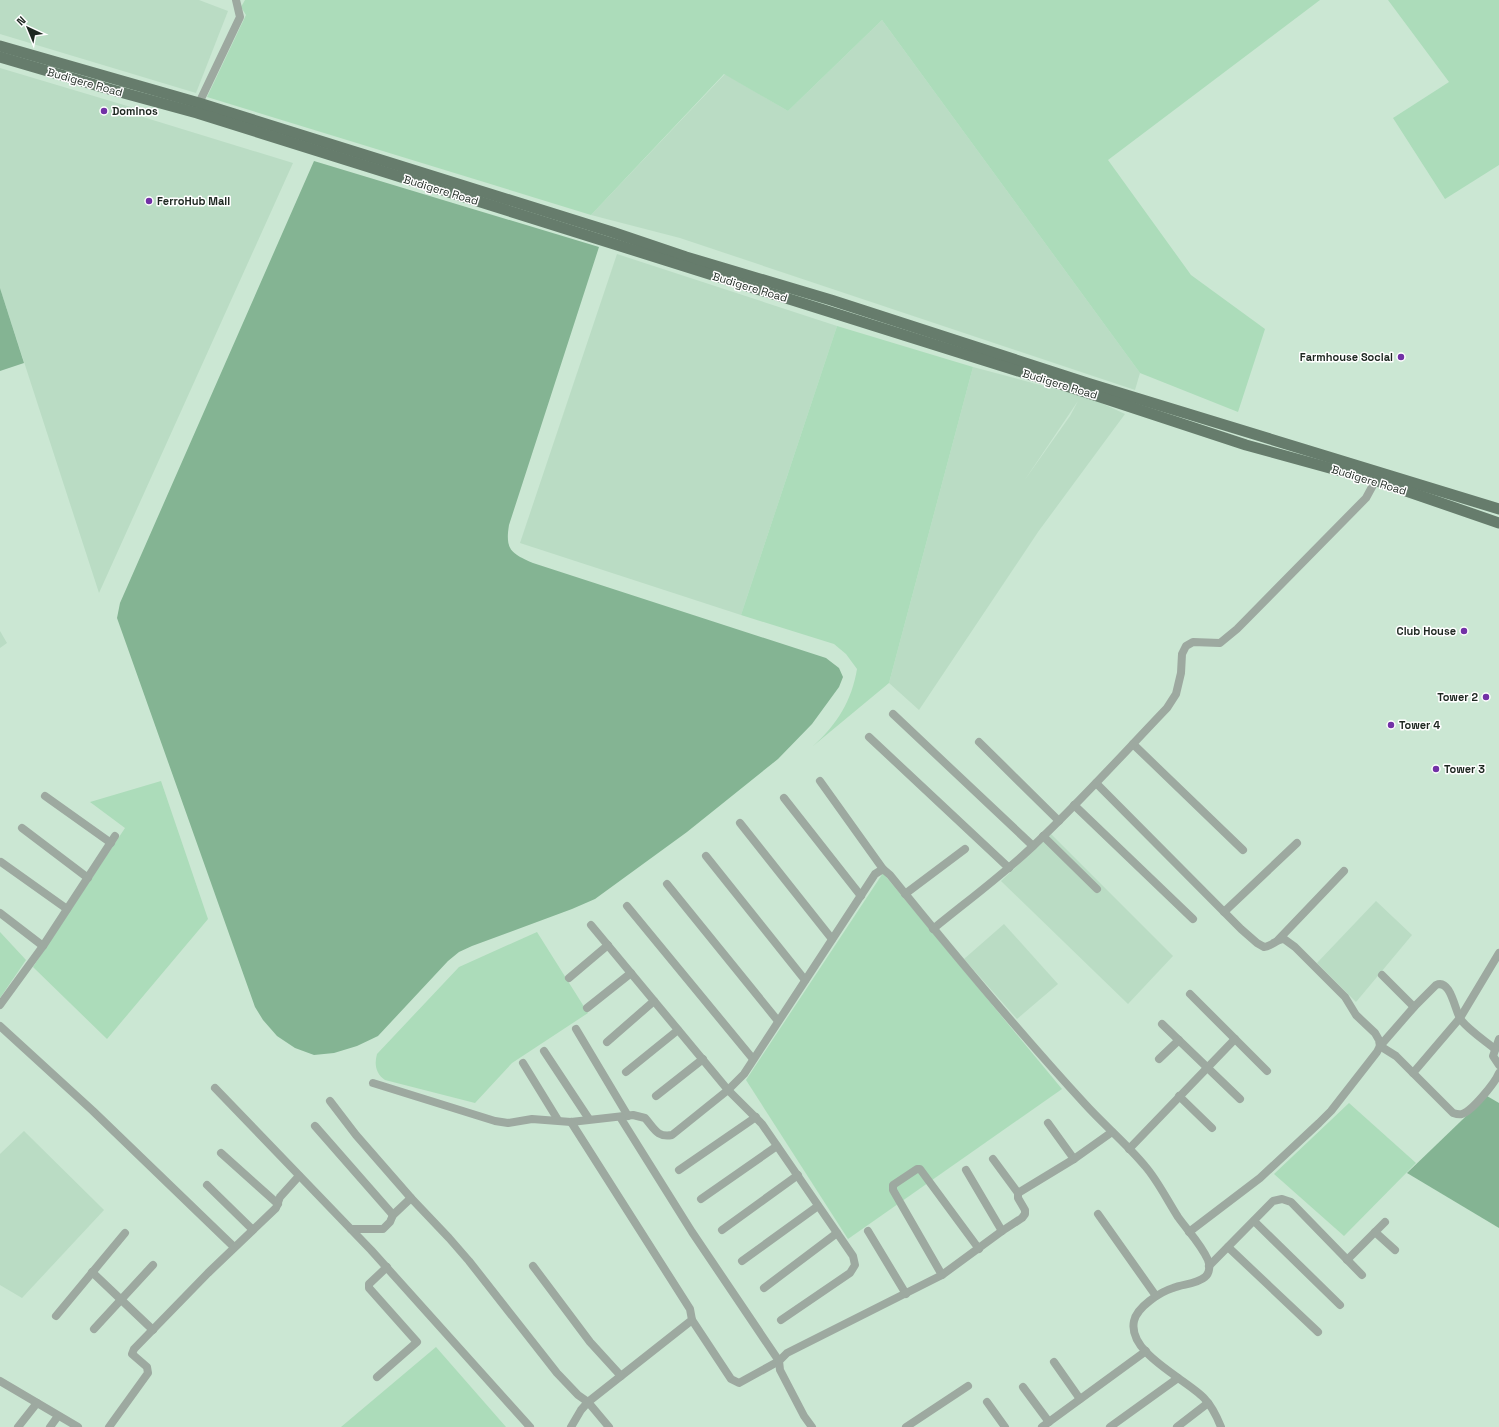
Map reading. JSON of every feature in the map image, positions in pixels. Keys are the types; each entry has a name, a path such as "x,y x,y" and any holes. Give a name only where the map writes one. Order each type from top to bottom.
{"main road":[{"name":"Budigere Road","path":"0,46 199,103 612,232 686,257 831,300 1378,477 1499,523"},
{"name":"Budigere Road","path":"0,57 197,113 1246,444 1499,509"}],"street":[{"path":"199,103 240,16 236,0"},
{"path":"933,929 1009,868 1033,846 1096,783 1167,708 1176,694 1181,673 1182,654 1186,646 1193,642 1220,643 1237,629 1366,498 1378,477"},
{"path":"893,714 1033,846"},
{"path":"869,737 1009,868"},
{"path":"980,742 1059,820"},
{"path":"1133,744 1243,850"},
{"path":"820,781 883,869 890,875 933,929 1085,1105 1146,1167 1208,1260 1208,1274 1204,1278 1172,1288 1156,1296 1136,1314 1134,1322 1137,1338 1146,1351 1162,1366 1199,1394 1208,1403 1216,1414 1221,1427"},
{"path":"1096,783 1241,930 1261,946 1267,947 1281,939 1284,939 1295,947 1345,997 1356,1015 1375,1033 1379,1040 1380,1046 1396,1056 1453,1113 1464,1113 1496,1080 1499,1073"},
{"path":"0,1005 43,946 113,839 46,796"},
{"path":"784,798 861,896"},
{"path":"1074,805 1193,919"},
{"path":"740,823 832,939"},
{"path":"22,828 88,878"},
{"path":"1043,836 1097,889"},
{"path":"1224,912 1297,843"},
{"path":"905,894 965,849"},
{"path":"706,856 805,980"},
{"path":"1,862 67,909"},
{"path":"373,1084 495,1121 508,1123 532,1119 571,1122 633,1115 645,1118 658,1134 663,1136 672,1135 728,1090 744,1074 874,874 883,869"},
{"path":"1276,942 1344,872"},
{"path":"667,884 778,1021"},
{"path":"627,906 754,1059"},
{"path":"0,912 43,946"},
{"path":"591,925 728,1090 762,1124 853,1256 855,1265 850,1273 781,1320"},
{"path":"570,978 608,945"},
{"path":"1413,1073 1460,1018 1499,953"},
{"path":"587,1008 631,973"},
{"path":"1382,975 1414,1007"},
{"path":"1189,1232 1260,1178 1319,1123 1331,1111 1377,1052 1380,1046 1414,1007 1436,985 1443,984 1451,994 1460,1018 1495,1049"},
{"path":"1190,994 1267,1071"},
{"path":"607,1042 654,1001"},
{"path":"1162,1024 1240,1099"},
{"path":"0,1026 87,1106 234,1247"},
{"path":"576,1029 624,1117 692,1232 780,1361 780,1370 804,1416 812,1427"},
{"path":"626,1072 678,1030"},
{"path":"1129,1149 1235,1039"},
{"path":"1499,1039 1493,1056 1499,1065"},
{"path":"1159,1059 1179,1040"},
{"path":"544,1051 589,1119"},
{"path":"656,1096 703,1060"},
{"path":"523,1063 558,1120"},
{"path":"215,1088 387,1267 530,1427"},
{"path":"1179,1096 1212,1128"},
{"path":"330,1101 356,1135 469,1261 557,1373 578,1395 588,1402 609,1427"},
{"path":"679,1170 756,1117"},
{"path":"571,1122 690,1309 692,1320 731,1379 739,1382 780,1361 787,1353 942,1275 1022,1218 1025,1214 1025,1210 1018,1198 1018,1193 993,1159"},
{"path":"1048,1123 1074,1159"},
{"path":"315,1126 393,1215"},
{"path":"1018,1193 1074,1159 1112,1132"},
{"path":"701,1199 777,1146"},
{"path":"221,1153 278,1204"},
{"path":"942,1275 893,1190 896,1183 917,1169 920,1169 979,1249"},
{"path":"966,1170 1002,1231"},
{"path":"722,1230 798,1175"},
{"path":"109,1427 148,1373 147,1367 132,1354 134,1349 234,1247 276,1208 280,1197 299,1176"},
{"path":"207,1185 252,1230"},
{"path":"350,1228 384,1229 390,1222 393,1215 411,1198"},
{"path":"1209,1266 1274,1201 1282,1199 1291,1202 1362,1275"},
{"path":"742,1261 818,1206"},
{"path":"1098,1214 1156,1296"},
{"path":"1254,1221 1340,1306"},
{"path":"1347,1260 1385,1222"},
{"path":"868,1231 906,1294"},
{"path":"1375,1232 1395,1250"},
{"path":"56,1316 125,1233"},
{"path":"764,1288 837,1233"},
{"path":"1228,1247 1318,1332"},
{"path":"94,1329 153,1265"},
{"path":"533,1266 590,1342 621,1376"},
{"path":"377,1377 417,1342 369,1288 370,1284 387,1267"},
{"path":"92,1272 153,1330"},
{"path":"575,1425 581,1410 588,1402 692,1320"},
{"path":"1042,1427 1146,1351"},
{"path":"1054,1362 1080,1399"},
{"path":"1110,1427 1178,1378"},
{"path":"0,1380 78,1427"},
{"path":"906,1427 968,1386"},
{"path":"1023,1387 1049,1422"},
{"path":"987,1402 1005,1427"},
{"path":"18,1427 37,1403"},
{"path":"1177,1427 1208,1403"},
{"path":"50,1427 58,1416"}],"shaded area":[{"path":"0,0 199,0 228,11 196,93 0,34"},
{"path":"245,0 1320,0 1108,160 1191,275 1265,329 1238,412 1140,373 882,20 788,111 724,74 591,215 207,97 246,15 241,7"},
{"path":"1388,0 1499,0 1499,165 1445,199 1393,118 1449,82"},
{"path":"882,20 1140,373 1135,390 680,238 591,215 725,74 788,111"},
{"path":"0,68 134,108 143,117 293,163 99,593 0,288"},
{"path":"314,161 599,247 509,525 508,540 511,550 533,563 826,658 839,668 843,677 839,687 812,724 778,759 687,832 595,899 459,952 448,961 378,1036 357,1046 334,1053 314,1055 295,1048 277,1036 263,1020 255,1007 117,618 120,603"},
{"path":"617,254 837,326 741,615 520,543"},
{"path":"0,288 24,363 0,371"},
{"path":"837,326 973,367 889,683 813,746 822,738 842,711 855,680 857,669 846,654 834,644 741,615"},
{"path":"973,367 1081,396 1082,394 1125,414 1038,532 919,710 889,683","holes":["1078,401 1070,416 1024,481"]},
{"path":"0,631 7,643 0,648"},
{"path":"161,781 208,919 107,1039 33,967 125,828 90,802"},
{"path":"1051,834 1173,956 1128,1004 1001,881"},
{"path":"883,873 1062,1089 848,1239 746,1080"},
{"path":"1376,901 1412,935 1356,1002 1317,963"},
{"path":"1004,924 1058,984 1017,1019 964,959"},
{"path":"0,932 26,960 0,998"},
{"path":"537,932 588,1013 512,1063 475,1103 382,1078 376,1069 377,1054 459,967"},
{"path":"1487,1096 1499,1103 1499,1228 1407,1173"},
{"path":"1349,1103 1416,1163 1344,1236 1274,1174"},
{"path":"24,1131 104,1210 22,1298 0,1285 0,1154"},
{"path":"436,1347 506,1427 341,1427"}],"place":[{"name":"Dominos","path":"104,111"},
{"name":"FerroHub Mall","path":"149,201"},
{"name":"Farmhouse Social","path":"1401,357"},
{"name":"Club House","path":"1464,631"},
{"name":"Tower 2","path":"1486,697"},
{"name":"Tower 4","path":"1391,725"},
{"name":"Tower 3","path":"1436,769"}]}
